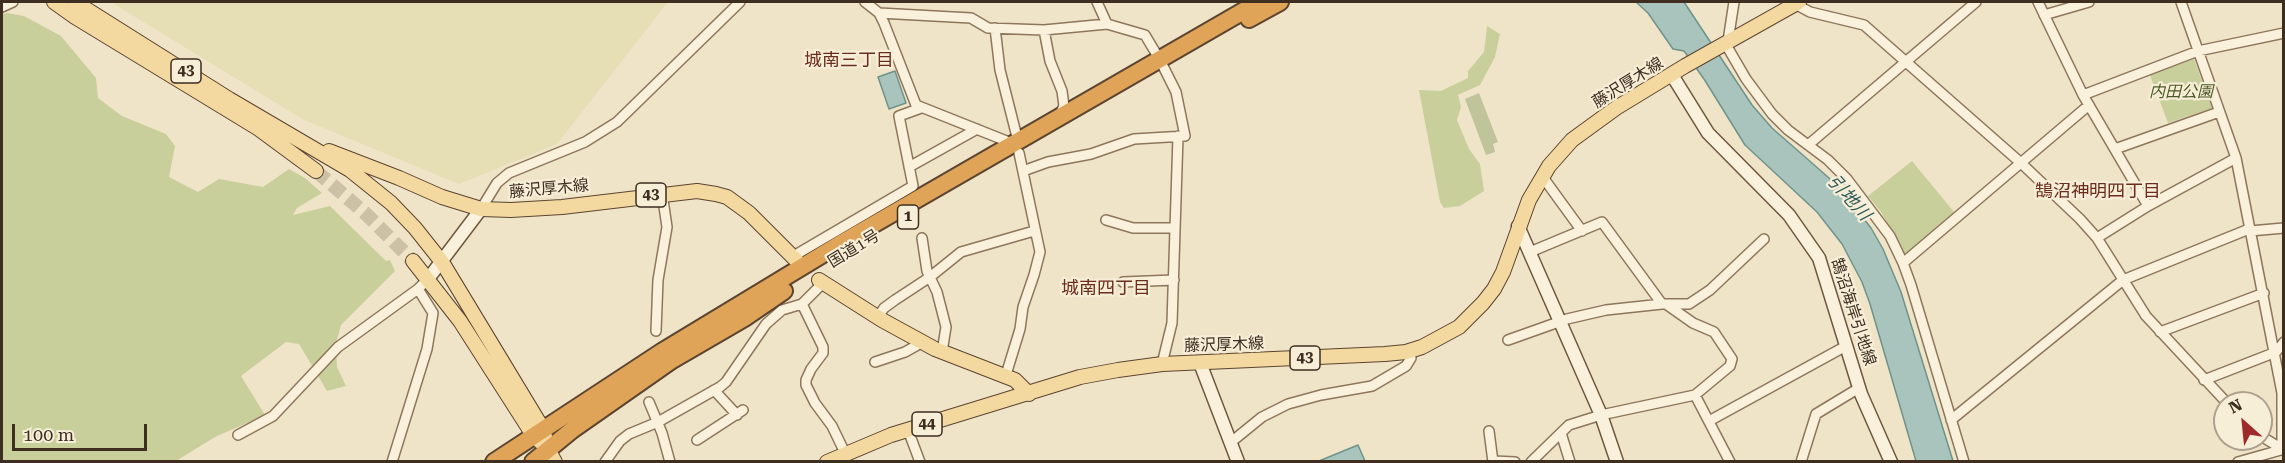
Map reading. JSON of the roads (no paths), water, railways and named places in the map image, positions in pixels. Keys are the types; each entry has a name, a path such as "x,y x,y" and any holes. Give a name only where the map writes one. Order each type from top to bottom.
{"highway":[{"name":"国道1号","path":"494,462 663,351 843,242 1162,64 1259,2"},
{"name":"国道1号","path":"533,462 552,456 572,430 672,360 746,317 1017,146 1054,120 1280,2"}],"main road":[{"name":"藤沢厚木線","path":"54,2 79,7 350,170 378,191 416,228 442,262 552,456"},
{"name":"藤沢厚木線","path":"1029,394 1080,377 1162,364 1408,351 1441,338 1459,327 1483,303 1503,272 1518,226 1542,176 1572,140 1616,108 1724,43 1797,3"},
{"name":"藤沢厚木線","path":"79,7 260,129 316,171"},
{"name":"藤沢厚木線","path":"291,136 442,197 481,209 562,207 697,190 727,198 749,213 794,259"},
{"name":"藤沢厚木線","path":"412,261 423,284 490,366 538,432"},
{"path":"442,262 446,284 490,366"},
{"path":"821,282 942,352 1015,380 1029,394"},
{"name":"44","path":"827,462 908,430 1029,394"}],"street":[{"path":"2,7 13,2"},
{"path":"238,435 273,416 338,347 423,284 481,209 496,183 509,173 585,142 617,122 740,2"},
{"path":"865,2 879,13 915,105 1017,146"},
{"path":"1097,2 1107,24"},
{"path":"1734,2 1724,43 1746,79 1772,114 1828,160 1853,186 1885,229 1903,263 1964,462"},
{"path":"1808,145 1976,2"},
{"path":"2038,2 2083,94 2148,206"},
{"path":"2044,15 2089,2"},
{"path":"2181,2 2236,158 2276,352 2276,367 2282,393 2283,449 2238,462"},
{"path":"1797,3 1810,12 1861,23 2021,163 2097,238 2146,316 2215,391"},
{"path":"879,13 971,18 988,28 1044,30 1107,24 1144,35 1176,92 1185,135 1134,139 1091,154 1048,162 1023,171"},
{"path":"995,28 1000,70 1040,252 1005,378"},
{"path":"1044,30 1050,61 1062,91 1064,106 1054,120"},
{"path":"2083,94 2198,51 2283,33"},
{"name":"鵠沼海岸引地線","path":"1672,75 1708,134 1773,198 1819,258 1859,388 1891,462"},
{"path":"1062,91 1074,100 1087,102"},
{"path":"1903,263 2089,105"},
{"path":"794,259 913,186 899,116 921,108"},
{"path":"2115,149 2219,112"},
{"path":"909,167 977,129"},
{"path":"1162,364 1172,323 1178,136"},
{"path":"2097,238 2148,206 2236,158"},
{"path":"1542,176 1582,231"},
{"path":"656,331 658,280 667,227 662,193"},
{"path":"1106,220 1144,230 1175,228"},
{"path":"1530,252 1602,222 1664,304 1693,323 1714,332 1732,359 1725,372 1695,395 1601,415 1569,425 1531,462"},
{"path":"1518,226 1601,415 1617,462"},
{"path":"1952,420 2123,280 2250,230 2283,228"},
{"path":"878,317 884,308 930,277 961,252 1034,231"},
{"path":"922,238 930,277 937,292 946,327 942,352"},
{"path":"1508,340 1560,322 1606,310 1692,303 1710,290 1764,239"},
{"path":"1123,282 1174,280"},
{"path":"605,462 620,441 726,382 766,324 782,310 802,304 821,282"},
{"path":"392,462 427,349 434,313 423,284"},
{"path":"2160,332 2264,293"},
{"path":"802,304 824,353 811,369 806,385 814,403 832,426 845,453"},
{"path":"875,362 905,352 923,342"},
{"path":"2204,380 2276,352 2283,342"},
{"path":"1709,421 1846,346"},
{"path":"1230,443 1262,417 1288,404 1321,395 1372,386 1406,366 1411,357 1408,351"},
{"path":"1200,363 1230,443 1234,460"},
{"path":"1801,462 1816,414 1859,388"},
{"path":"697,440 740,413 714,390"},
{"path":"1695,395 1728,461"},
{"path":"649,402 670,462"},
{"path":"908,430 920,462"},
{"path":"1489,431 1493,461 1515,462"},
{"path":"1561,433 1570,462"}],"water":[{"path":"1636,2 1684,2 1752,105 1772,128 1837,185 1871,228 1883,249 1901,292 1953,461 1916,461 1870,304 1862,282 1842,244 1817,212 1745,145 1684,51 1673,49 1648,13"},
{"path":"895,71 906,103 889,109 878,77"},
{"path":"1358,445 1365,461 1319,461"}],"tunnel":[{"path":"316,171 365,213 413,261"}],"district":[{"name":"城南三丁目","path":"849,61"},
{"name":"鵠沼神明四丁目","path":"2098,192"},
{"name":"城南四丁目","path":"1106,289"}],"park label":[{"name":"内田公園","path":"2181,92"}],"water label":[{"name":"引地川","path":"1849,198"}]}
